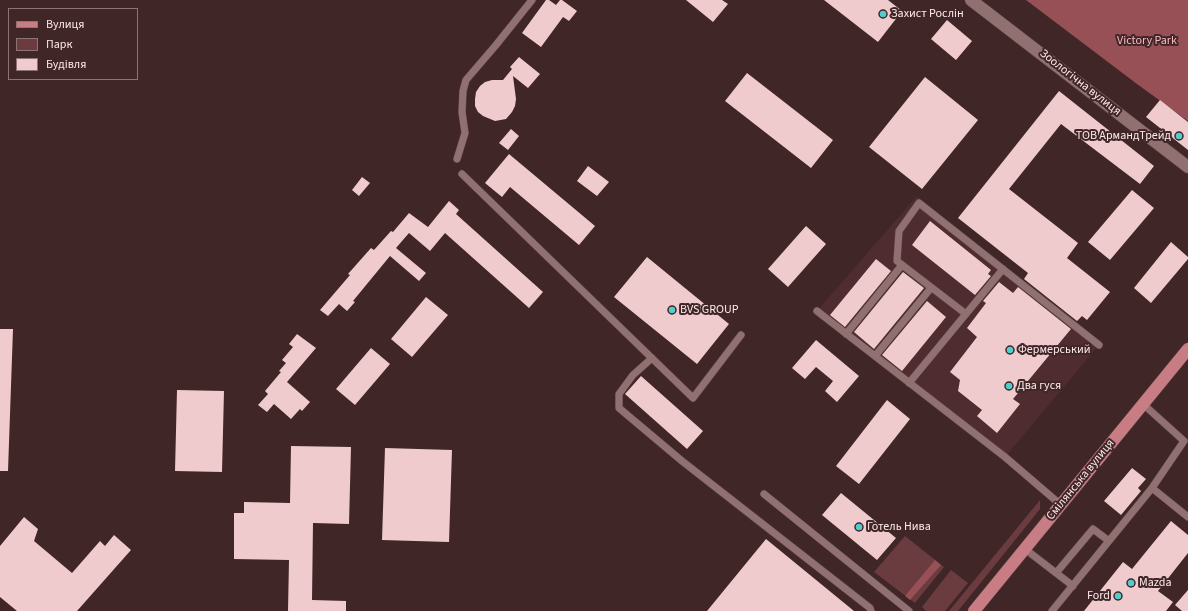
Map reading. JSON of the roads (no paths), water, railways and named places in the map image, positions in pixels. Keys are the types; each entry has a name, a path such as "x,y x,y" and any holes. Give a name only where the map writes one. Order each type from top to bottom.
{"main road":[{"name":"Смілянська вулиця","path":"974,611 1188,349"}],"street":[{"name":"Зоологічна вулиця","path":"972,0 1188,167"}],"lane":[{"path":"457,159 465,133 462,112 463,91 466,80 532,0"},
{"path":"462,174 693,398 741,335"},
{"path":"966,314 897,261 899,231 919,203 1099,345"},
{"path":"846,334 902,265"},
{"path":"909,383 1003,269"},
{"path":"875,356 931,288"},
{"path":"817,311 1005,457 1061,505"},
{"path":"652,358 633,375 619,394 619,408 682,461 870,608 871,611"},
{"path":"1052,611 1152,488 1186,439 1143,404"},
{"path":"1152,488 1188,517"},
{"path":"764,494 909,611"},
{"path":"1056,573 1093,529 1109,541"},
{"path":"1026,549 1073,586"}],"place":[{"name":"Захист Рослін","path":"883,14"},
{"name":"ТОВ АрмандТрейд","path":"1179,136"},
{"name":"BVS GROUP","path":"672,310"},
{"name":"Фермерський","path":"1010,350"},
{"name":"Два гуся","path":"1009,386"},
{"name":"Готель Нива","path":"859,527"},
{"name":"Mazda","path":"1131,583"},
{"name":"Ford","path":"1118,596"}],"park label":[{"name":"Victory Park","path":"1147,41"}]}
